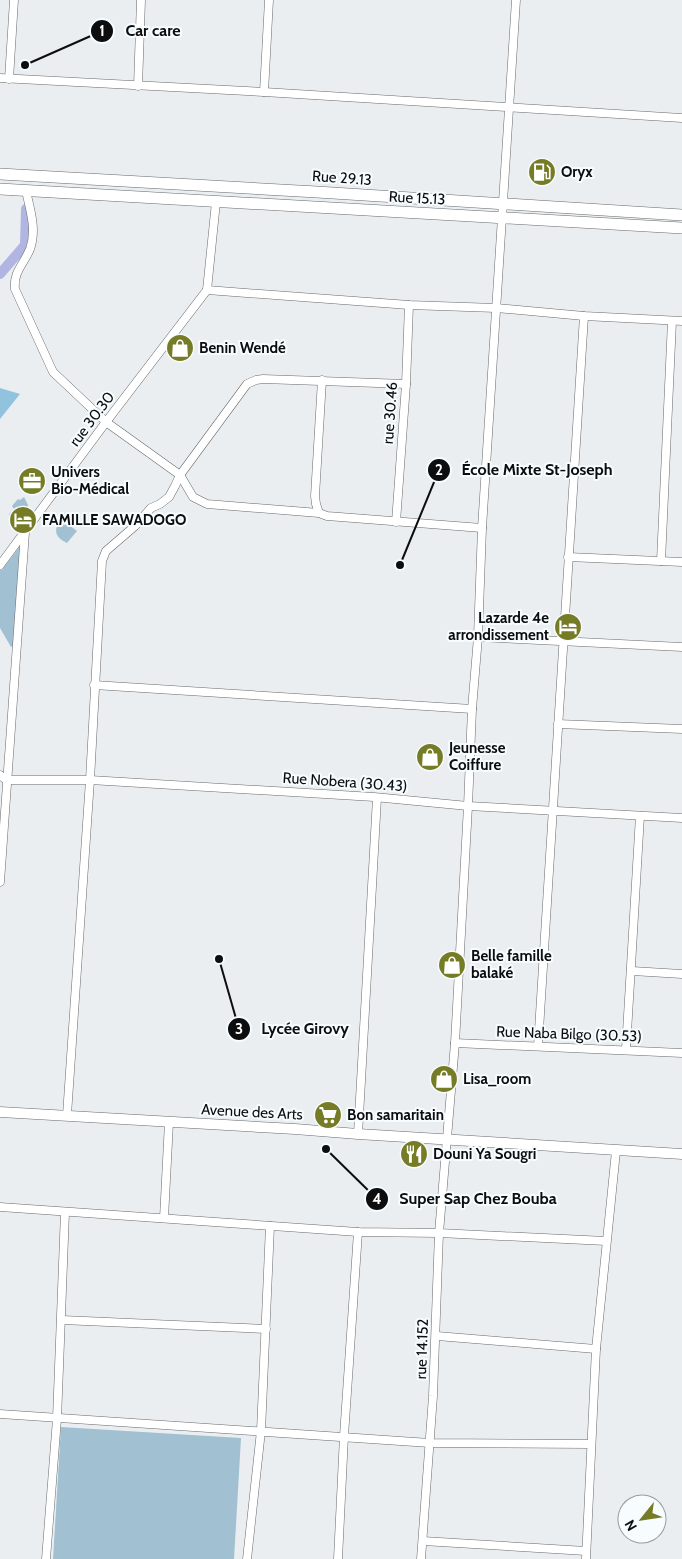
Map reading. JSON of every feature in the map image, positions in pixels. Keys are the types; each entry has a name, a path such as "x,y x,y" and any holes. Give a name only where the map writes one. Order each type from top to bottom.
{"main road":[{"name":"Rue 29.13","path":"0,174 682,215"},
{"name":"Rue 15.13","path":"0,189 682,228"}],"street":[{"path":"9,79 14,0"},
{"path":"138,86 141,0"},
{"path":"264,92 269,0"},
{"name":"rue 14.152","path":"421,1559 436,1336 439,1233 455,1043 472,709 478,637 482,528 516,0"},
{"path":"0,78 682,118"},
{"path":"26,190 32,220 32,239 30,249 14,281 15,289 53,372 106,422 180,475 193,497 207,504 319,513 327,516 482,528"},
{"path":"216,202 207,290 409,305 496,308 584,316 682,321"},
{"name":"rue 30.30","path":"0,564 207,290"},
{"name":"rue 30.46","path":"396,522 406,384 409,305"},
{"path":"538,1046 584,316"},
{"path":"660,561 672,321"},
{"path":"67,1115 90,780 102,560 106,551 135,526 151,508 168,497 176,486 180,475 247,384 263,379 406,384"},
{"path":"319,513 315,496 322,380"},
{"path":"0,882 3,778 24,532"},
{"path":"568,557 682,562"},
{"path":"478,637 682,647"},
{"path":"94,686 472,709"},
{"path":"558,724 682,730"},
{"name":"Rue Nobera (30.43)","path":"3,778 90,780 377,798 468,806 682,818"},
{"path":"358,1134 377,798"},
{"path":"626,1049 640,816"},
{"path":"632,971 682,974"},
{"name":"Rue Naba Bilgo (30.53)","path":"455,1043 626,1049 682,1053"},
{"name":"Avenue des Arts","path":"0,1112 682,1154"},
{"path":"164,1218 169,1122"},
{"path":"423,1541 586,1555 596,1349 616,1151"},
{"path":"0,1207 358,1232 439,1233 606,1241"},
{"path":"46,1559 57,1419 65,1212"},
{"path":"247,1559 260,1431 270,1226"},
{"path":"338,1559 344,1436 358,1232"},
{"path":"62,1320 266,1329"},
{"path":"436,1336 596,1349"},
{"path":"0,1414 430,1443 591,1444"}],"shaded area":[{"path":"0,388 20,394 0,419"},
{"path":"24,497 28,505 26,512 28,515 18,523 14,522 9,514 14,509 12,506 18,499 20,500"},
{"path":"60,518 77,531 67,543 57,536 56,533"},
{"path":"21,545 15,644 11,647 0,628 0,569 2,570"},
{"path":"61,1427 241,1438 234,1559 53,1559"}],"waterway":[{"path":"0,274 25,245 26,209"}],"place":[{"name":"Car care","path":"25,65"},
{"name":"Oryx","path":"542,172"},
{"name":"Benin Wendé","path":"180,348"},
{"name":"Univers Bio-Médical","path":"32,481"},
{"name":"FAMILLE SAWADOGO","path":"23,520"},
{"name":"École Mixte St-Joseph","path":"400,565"},
{"name":"Lazarde 4e arrondissement","path":"568,627"},
{"name":"Jeunesse Coiffure","path":"430,757"},
{"name":"Lycée Girovy","path":"219,959"},
{"name":"Belle famille balaké","path":"452,965"},
{"name":"Lisa_room","path":"444,1079"},
{"name":"Bon samaritain","path":"328,1115"},
{"name":"Super Sap Chez Bouba","path":"326,1149"},
{"name":"Douni Ya Sougri","path":"414,1154"}]}
